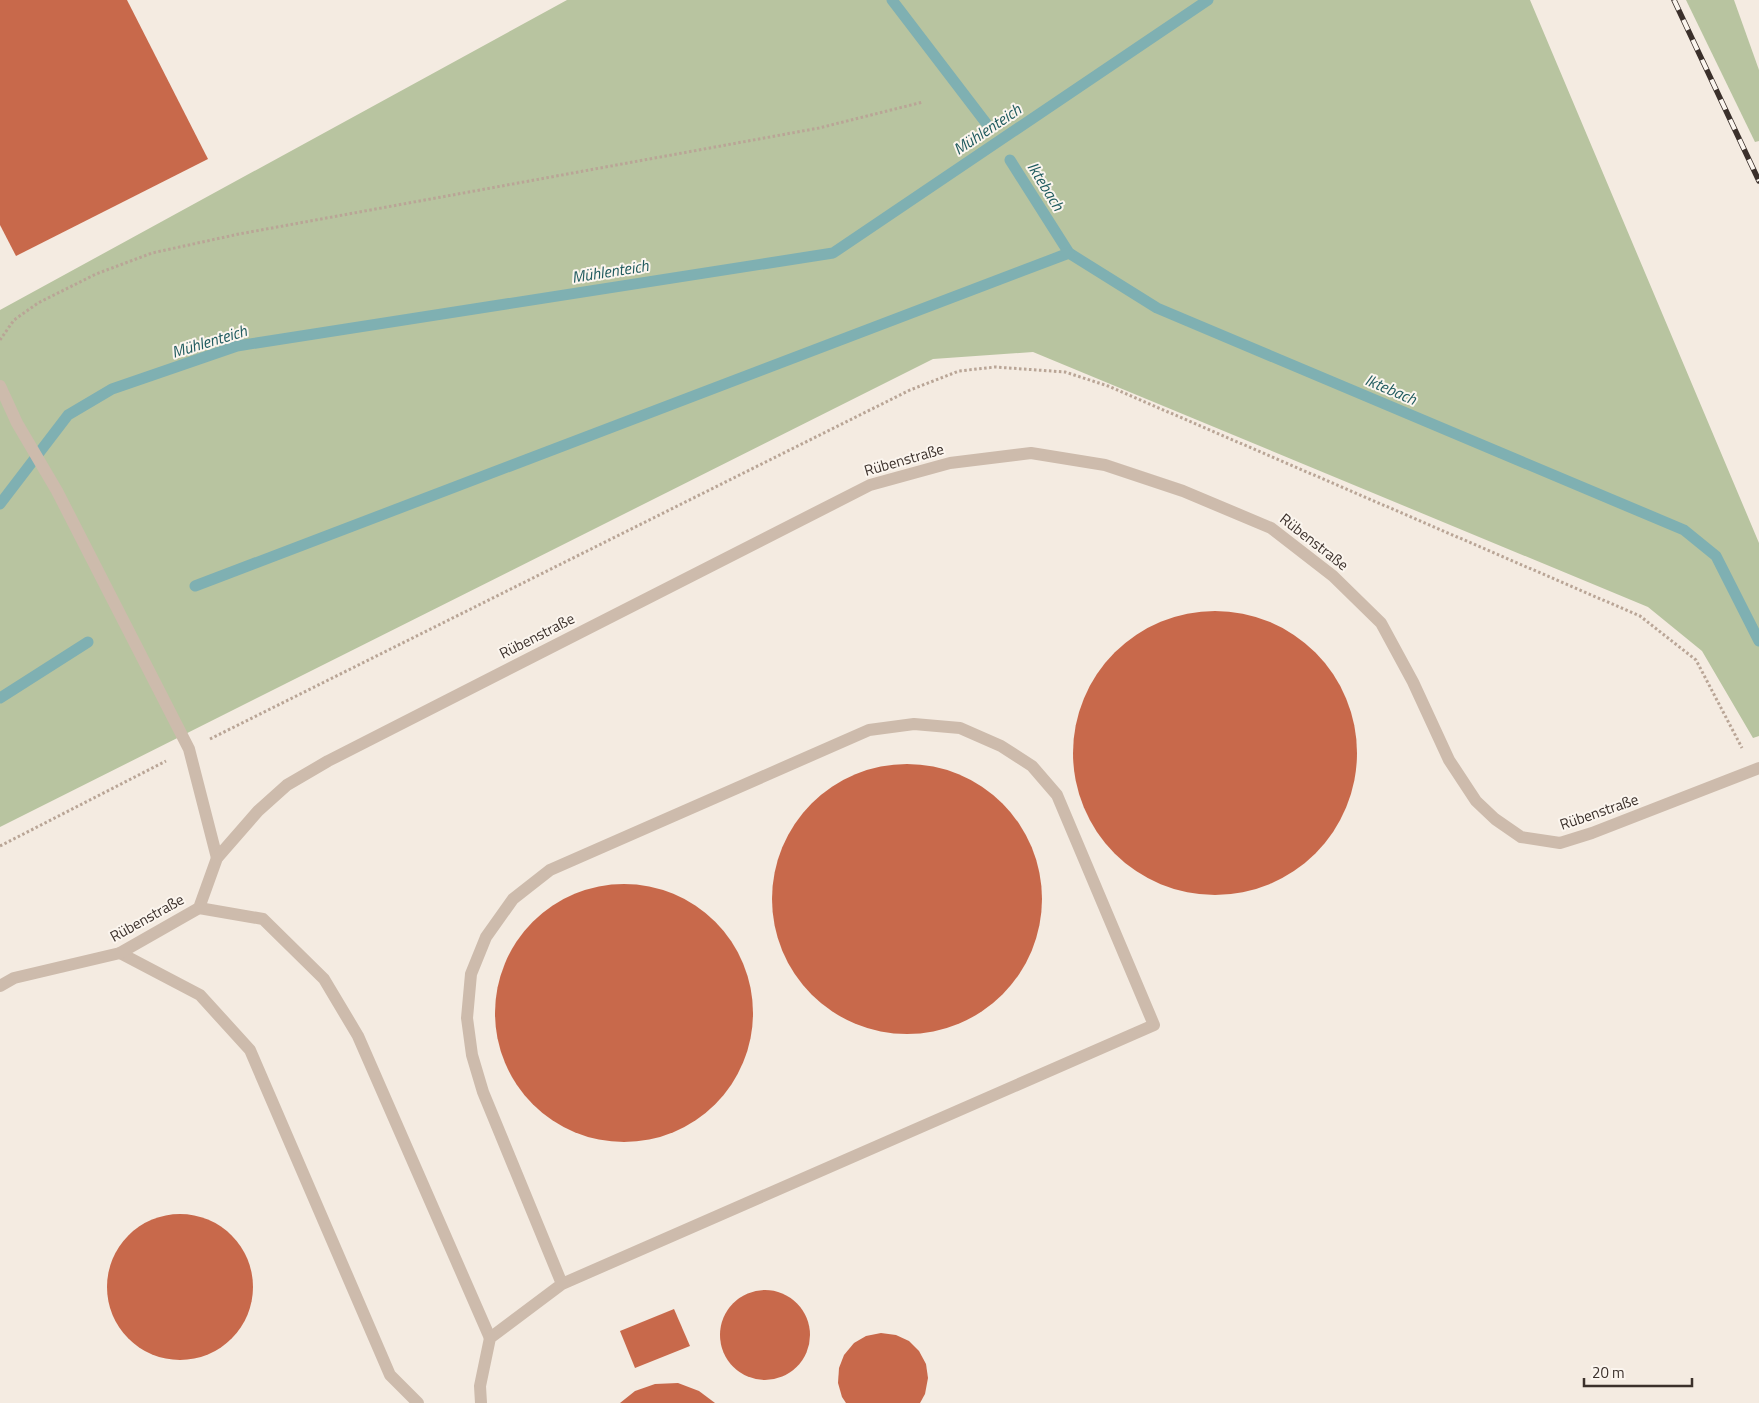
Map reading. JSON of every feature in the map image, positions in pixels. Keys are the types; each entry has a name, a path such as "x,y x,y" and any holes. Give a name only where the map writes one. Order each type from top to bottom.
{"street":[{"path":"0,386 17,423 57,491 190,749 217,858"},
{"name":"Rübenstraße","path":"0,986 14,978 120,953 199,908 217,858 265,805 287,785 321,765 870,485 950,463 1031,453 1105,465 1183,491 1271,528 1334,576 1381,623 1413,682 1449,760 1476,801 1495,819 1522,837 1560,843 1592,833 1755,770"},
{"path":"490,1338 562,1284 1154,1024 1057,796 1032,766 1001,746 960,728 914,724 869,730 550,870 513,899 486,937 471,974 466,1018 472,1055 483,1092 562,1284"},
{"path":"199,908 262,919 324,979 358,1036 490,1338 480,1386 481,1403"},
{"path":"120,953 200,995 250,1050 390,1375 418,1403"}],"path":[{"path":"0,340 14,320 38,303 96,274 152,253 239,234 819,128 924,102"},
{"path":"0,846 190,749 910,390 959,371 995,367 1065,372 1108,386 1640,616 1696,660 1755,770"}],"green space":[{"path":"567,0 1530,0 1759,543 1759,736 1753,738 1702,651 1648,607 1033,352 933,359 0,827 0,310"},
{"path":"1686,0 1734,0 1759,70 1759,141 1755,142"}],"building":[{"path":"0,0 127,0 208,159 16,256 0,225"},
{"path":"1215,611 1256,617 1282,628 1305,643 1325,663 1340,686 1351,712 1357,753 1351,794 1340,820 1325,843 1305,863 1282,878 1256,889 1215,895 1174,889 1148,878 1125,863 1105,843 1090,820 1079,794 1073,753 1079,712 1090,686 1105,663 1125,643 1148,628 1174,617"},
{"path":"907,764 933,767 959,774 993,795 1011,813 1032,847 1039,873 1042,899 1039,925 1032,951 1011,985 993,1003 959,1024 933,1031 907,1034 881,1031 855,1024 821,1003 803,985 782,951 775,925 772,899 775,873 782,847 803,813 821,795 855,774 881,767"},
{"path":"624,884 649,887 685,899 706,913 724,931 738,952 743,964 750,988 753,1013 750,1038 738,1074 724,1095 706,1113 685,1127 673,1132 649,1139 624,1142 599,1139 563,1127 542,1113 524,1095 510,1074 505,1062 498,1038 495,1013 498,988 510,952 524,931 542,913 563,899 575,894 599,887"},
{"path":"180,1214 208,1220 231,1236 247,1259 253,1287 247,1315 231,1338 208,1354 180,1360 152,1354 129,1338 113,1315 107,1287 113,1259 129,1236 152,1220"},
{"path":"765,1290 782,1293 797,1303 807,1318 810,1335 807,1352 797,1367 782,1377 765,1380 748,1377 733,1367 723,1352 720,1335 723,1318 733,1303 748,1293"},
{"path":"674,1309 690,1346 635,1368 620,1331"},
{"path":"881,1333 896,1335 909,1341 919,1351 926,1364 928,1378 925,1394 920,1403 846,1403 842,1397 838,1383 839,1368 844,1355 854,1343 866,1336"},
{"path":"678,1383 699,1391 715,1403 620,1403 635,1391 655,1384"}],"waterway":[{"name":"Iktebach","path":"892,0 986,123"},
{"name":"Mühlenteich","path":"0,504 68,415 112,389 237,346 833,253 1208,0"},
{"name":"Iktebach","path":"1010,160 1069,253 1157,308 1684,530 1716,556 1759,641"},
{"path":"195,586 1069,253"},
{"path":"0,698 88,642"}],"railway":[{"path":"1674,0 1759,181"}]}
